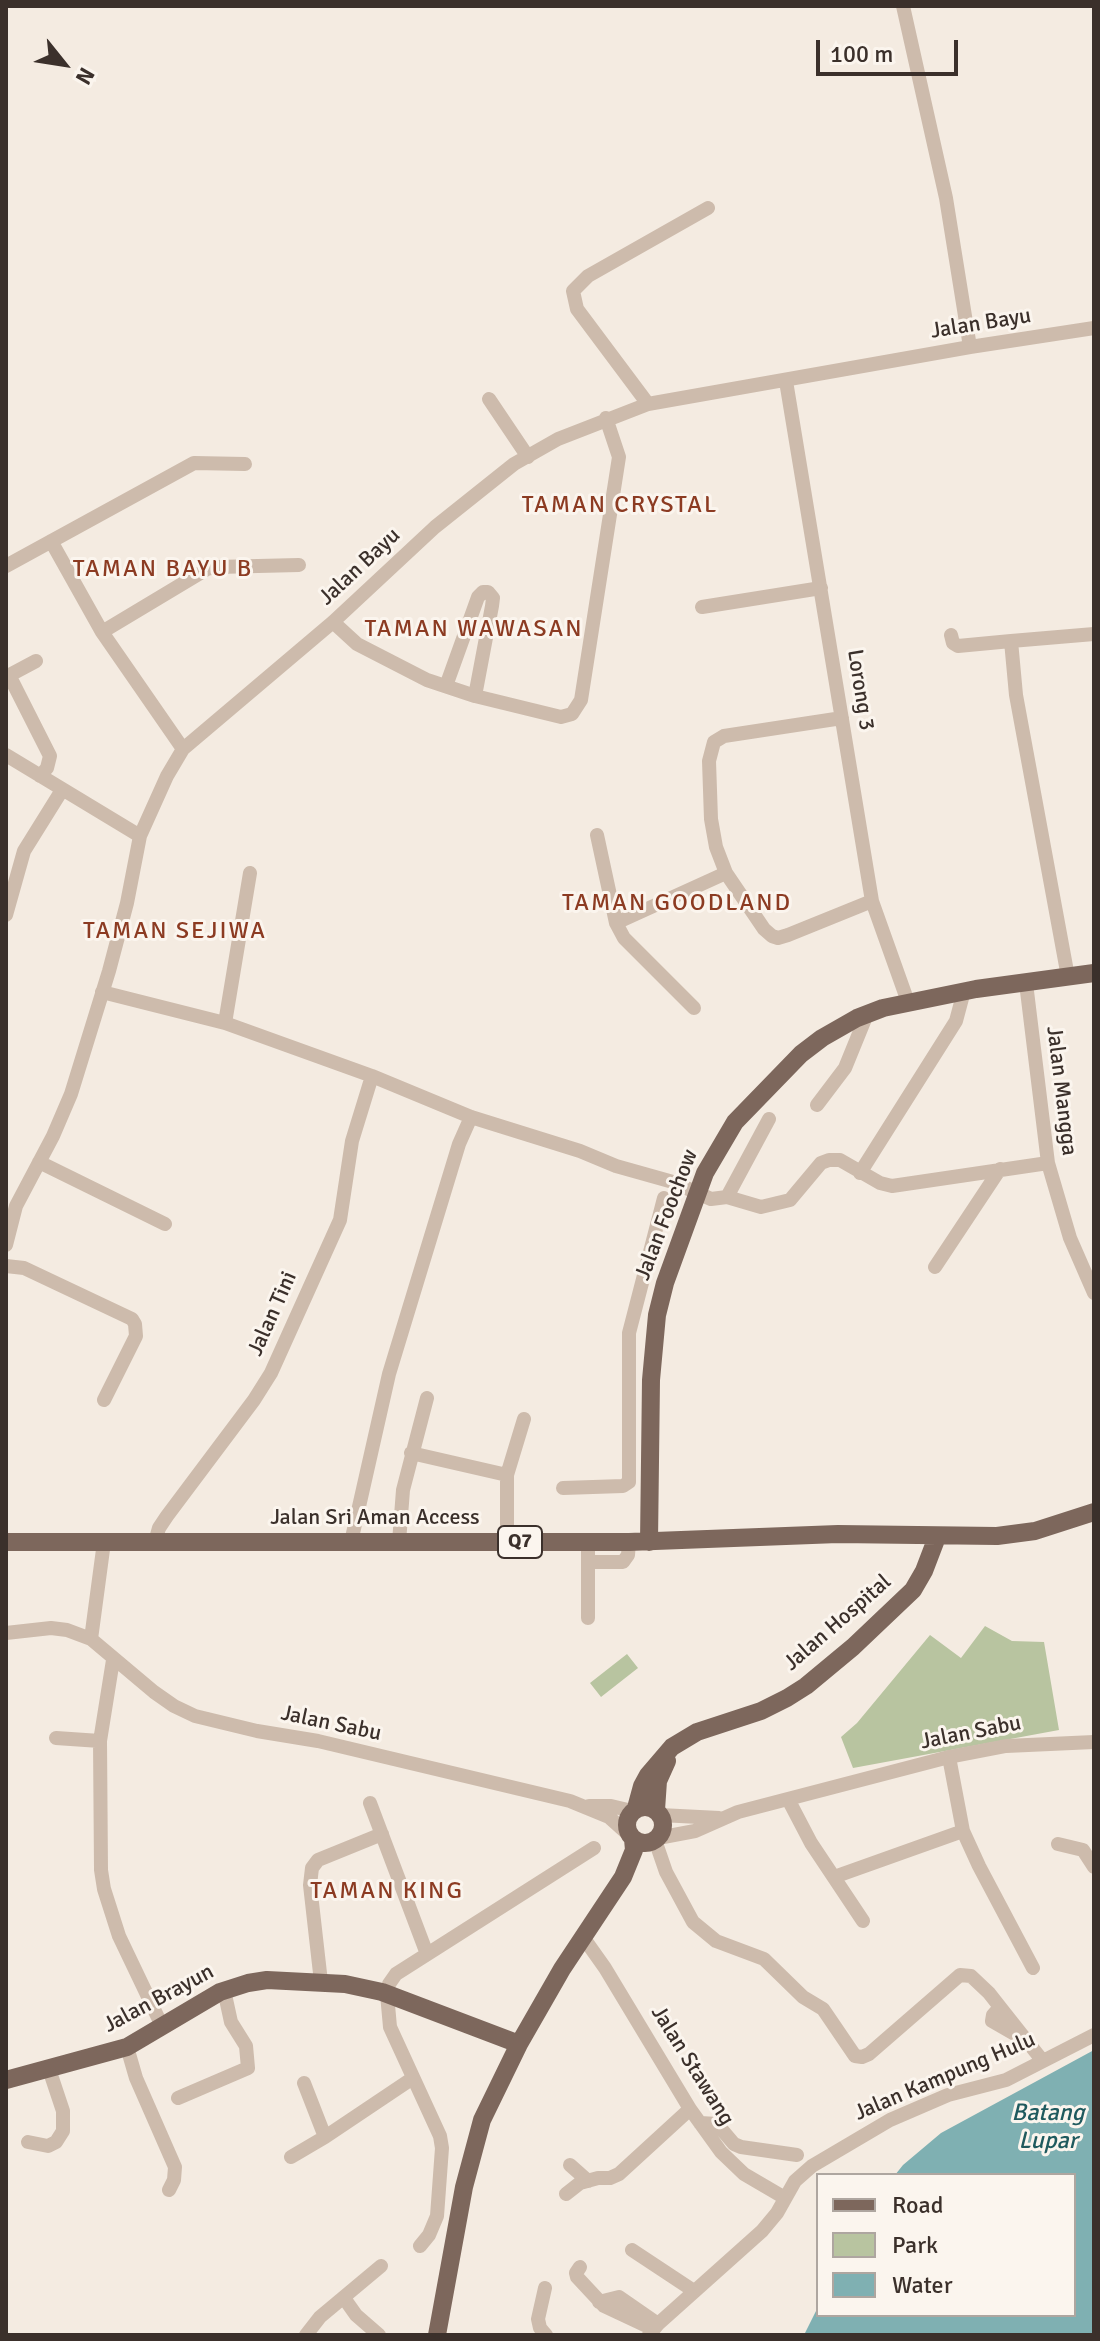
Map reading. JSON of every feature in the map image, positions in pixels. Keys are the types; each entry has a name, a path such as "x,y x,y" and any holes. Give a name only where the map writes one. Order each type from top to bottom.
{"main road":[{"name":"Jalan Foochow","path":"649,1542 654,1334 665,1283 712,1197 705,1173 723,1139 801,1054 822,1038 867,1014 908,1002 962,1002 1026,983 1094,973"},
{"name":"Q7","path":"937,1537 1017,1535 1060,1525 1094,1512"},
{"name":"Jalan Sri Aman Access","path":"6,1542 649,1542 838,1534 937,1537"},
{"name":"Jalan Hospital","path":"683,1740 726,1721 761,1711 818,1677 913,1590 937,1537"},
{"path":"645,1839 627,1820 654,1766 683,1740"},
{"path":"437,2335 464,2187 482,2120 519,2044 583,1937 623,1877 638,1864 645,1839 663,1827 658,1812 660,1773 683,1740"},
{"path":"634,1810 646,1806 658,1812"},
{"name":"Jalan Brayun","path":"6,2080 127,2047 224,1990 267,1980 321,1982 387,1994 519,2044"}],"street":[{"path":"903,6 946,198 970,347"},
{"path":"648,404 577,309 573,291 588,276 708,208"},
{"name":"Jalan Bayu","path":"6,1245 16,1206 65,1111 127,903 140,836 183,749 333,622 435,527 484,487 558,439 648,404 1094,328"},
{"name":"Lorong 3","path":"786,381 872,901 908,1002"},
{"path":"489,399 528,457"},
{"path":"333,622 357,644 427,680 475,696 561,717 572,714 579,705 619,457 606,418"},
{"path":"6,566 194,463 245,464"},
{"path":"51,541 102,632 183,749"},
{"path":"102,632 207,569 299,565"},
{"path":"702,607 821,588"},
{"path":"446,686 478,597 488,592 493,600 475,696"},
{"path":"951,635 953,643 958,646 1094,634"},
{"path":"1011,641 1016,695 1068,977"},
{"path":"36,661 8,676 50,756 47,768 40,776"},
{"path":"842,718 724,736 714,742 709,761 711,819 716,847 726,873 764,929 778,938 872,901"},
{"path":"6,755 140,836"},
{"path":"6,915 24,851 62,790"},
{"path":"597,835 616,923 624,938 694,1008"},
{"path":"225,1023 250,873"},
{"path":"616,923 726,873"},
{"name":"Jalan Mangga","path":"1026,983 1048,1163 1070,1238 1094,1293"},
{"path":"102,992 225,1023 372,1076 471,1117 712,1197 761,1207 790,1200 821,1163 829,1160 840,1160 860,1173 892,1186 1048,1163"},
{"path":"860,1173 962,1002"},
{"path":"817,1105 845,1068 867,1014"},
{"name":"Jalan Tini","path":"155,1542 167,1516 271,1373 340,1220 352,1141 372,1076"},
{"path":"351,1542 389,1374 459,1144 471,1117"},
{"path":"712,1197 769,1119"},
{"path":"39,1162 165,1224"},
{"path":"935,1267 1000,1169"},
{"path":"563,1488 623,1486 629,1482 629,1333 664,1198"},
{"path":"6,1266 24,1268 132,1319 136,1336 104,1400"},
{"path":"629,1333 654,1334"},
{"path":"399,1542 403,1490 427,1398"},
{"path":"507,1542 507,1475 524,1419"},
{"path":"411,1453 507,1475"},
{"path":"588,1541 588,1618"},
{"path":"6,1633 51,1628 91,1639 104,1542"},
{"path":"589,1562 623,1562 628,1555 629,1542"},
{"name":"Jalan Sabu","path":"91,1639 113,1660 174,1706 195,1716 341,1754 585,1806"},
{"path":"113,1660 100,1741 101,1870 119,1936 162,2026"},
{"path":"56,1738 100,1741"},
{"name":"Jalan Sabu","path":"720,1818 949,1757 1006,1746 1094,1742"},
{"path":"949,1757 963,1831 1033,1968"},
{"path":"788,1799 811,1843 863,1921"},
{"path":"370,1803 427,1954"},
{"path":"585,1806 634,1810"},
{"path":"585,1806 645,1839 693,1922 716,1941 764,1959 803,1997 823,2009 855,2056 869,2054 960,1975 971,1976 989,1993 1042,2060"},
{"path":"658,1812 720,1818"},
{"path":"645,1839 695,1831 720,1818"},
{"path":"834,1877 963,1831"},
{"path":"321,1982 310,1885 312,1868 318,1860 382,1834"},
{"path":"1058,1844 1083,1850 1094,1867"},
{"path":"420,2246 429,2235 437,2216 442,2158 440,2136 390,2027 389,1984 396,1974 594,1848"},
{"name":"Jalan Stawang","path":"583,1937 614,1981 700,2123 735,2167 785,2198"},
{"path":"178,2098 248,2068 246,2046 231,2022 224,1990"},
{"name":"Jalan Kampung Hulu","path":"654,2329 762,2231 795,2181 812,2166 877,2126 948,2095 1006,2080 1094,2035"},
{"path":"127,2047 136,2078 175,2167 169,2190"},
{"path":"28,2142 48,2146 56,2142 63,2131 63,2111 49,2069"},
{"path":"291,2157 413,2078"},
{"path":"304,2083 325,2137"},
{"path":"566,2194 574,2186 619,2174 690,2109"},
{"path":"700,2123 717,2124 734,2144 741,2147 797,2155"},
{"path":"570,2165 588,2181"},
{"path":"439,2186 464,2187"},
{"path":"632,2250 694,2291"},
{"path":"306,2335 311,2325 381,2266"},
{"path":"580,2267 577,2277 599,2302 654,2329"},
{"path":"545,2288 538,2319 546,2335"},
{"path":"344,2298 356,2315 379,2335"}],"green space":[{"path":"985,1626 1012,1641 1044,1642 1059,1730 853,1768 841,1737 857,1723 930,1635 961,1658"},
{"path":"627,1654 638,1668 601,1697 590,1683"}],"water":[{"name":"Batang Lupar","path":"1094,2050 1094,2335 804,2335 816,2311 816,2317 1076,2317 1076,2173 897,2173 941,2133"}],"district":[{"name":"TAMAN CRYSTAL","path":"620,506"},
{"name":"TAMAN BAYU B","path":"163,570"},
{"name":"TAMAN WAWASAN","path":"474,630"},
{"name":"TAMAN GOODLAND","path":"677,904"},
{"name":"TAMAN SEJIWA","path":"175,932"},
{"name":"TAMAN KING","path":"387,1892"}]}
